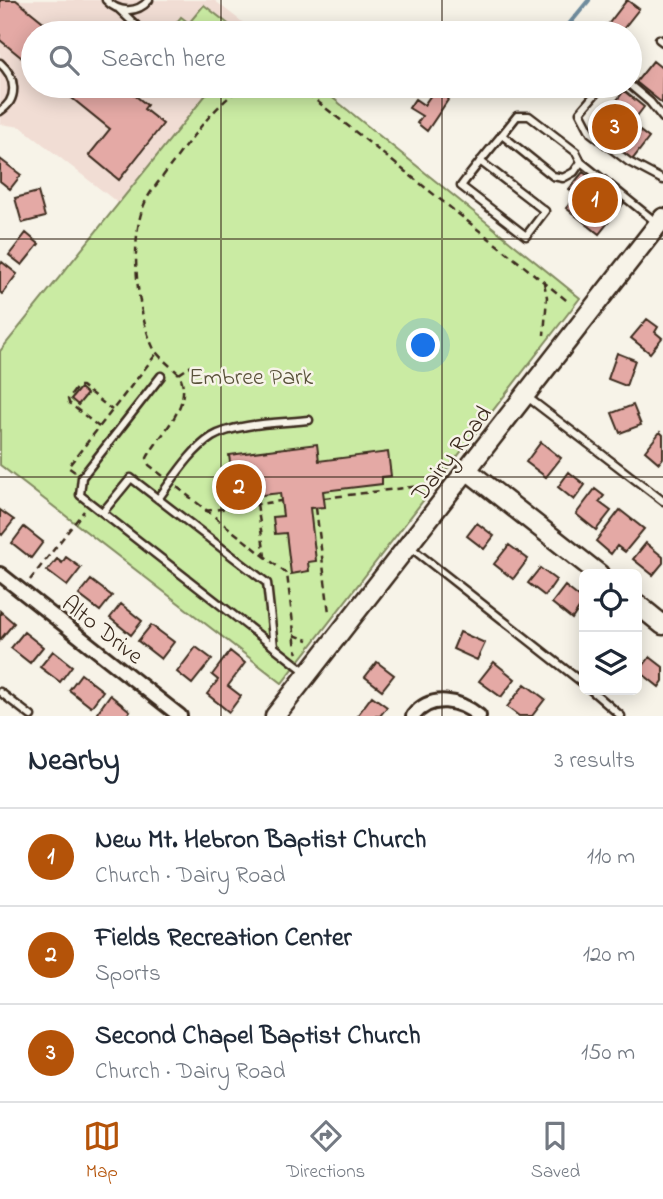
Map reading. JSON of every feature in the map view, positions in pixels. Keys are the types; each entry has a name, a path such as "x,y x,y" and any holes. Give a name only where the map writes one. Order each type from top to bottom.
{"street":[{"name":"Dairy Road","path":"275,716 661,221"},
{"path":"468,471 593,569"},
{"name":"Alto Drive","path":"0,574 180,716"},
{"path":"642,608 663,625"},
{"path":"414,716 429,703 441,702 467,706 480,716"}],"lane":[{"path":"106,0 132,21"},
{"path":"119,9 137,9 149,0"},
{"path":"0,64 11,77 14,90 12,100 0,111"},
{"path":"642,95 663,118"},
{"path":"592,98 580,112 591,133 629,162 663,180"},
{"path":"480,161 545,211 526,236 461,186 480,161 517,116 529,116 576,152 581,162 661,221"},
{"path":"502,135 553,176 564,178 575,172 581,162"},
{"path":"161,376 82,477 80,495 308,673"},
{"path":"526,396 663,501"},
{"path":"158,499 192,455 210,438 225,430 309,420"},
{"path":"103,512 131,478 267,583 274,647"},
{"path":"409,546 579,680"},
{"path":"0,692 31,716"},
{"path":"597,695 621,716"}],"path":[{"path":"229,98 212,112 149,194 140,219 136,260 149,336 154,350 179,374 183,382 182,400 147,458 149,465 287,574 298,653"},
{"path":"313,98 570,303"},
{"path":"543,283 547,297 544,335"},
{"path":"179,374 191,366"},
{"path":"99,427 69,403 68,399 78,386 82,386 112,410"},
{"path":"324,498 428,485"},
{"path":"205,511 281,501"},
{"path":"257,504 265,557"},
{"path":"316,508 329,613"},
{"path":"294,635 308,640"}],"shaded area":[{"path":"0,0 214,0 241,21 21,21 21,98 203,98 118,203 21,127 0,124"}],"green space":[{"path":"204,5 225,21 191,21"},
{"name":"Embree Park","path":"203,98 333,98 580,298 282,683 0,465 0,351"}],"building":[{"path":"0,0 16,0 42,21 21,21 21,57 0,40"},
{"path":"627,0 639,9 630,21 611,21"},
{"path":"653,61 663,69 662,103 642,87 642,75"},
{"path":"72,98 138,98 147,105 144,109 163,124 119,180 89,155 110,129"},
{"path":"429,98 449,98 427,131 417,123 422,116 409,108 415,99 424,105"},
{"path":"619,98 633,98 644,107 631,124 649,138 632,160 594,130"},
{"path":"0,159 21,175 10,189 0,181"},
{"path":"583,172 623,204 599,234 566,208 577,195 569,189"},
{"path":"38,192 45,217 22,223 15,198"},
{"path":"26,233 39,244 22,265 9,255"},
{"path":"2,262 17,274 2,294 0,265"},
{"path":"647,319 658,327 655,332 662,338 650,353 631,338"},
{"path":"617,353 635,360 626,386 608,379"},
{"path":"80,388 87,394 78,405 71,399"},
{"path":"633,405 641,425 620,433 612,413"},
{"path":"660,432 663,435 663,458 659,463 645,451"},
{"path":"541,442 561,458 546,477 526,462"},
{"path":"317,444 319,461 388,452 391,476 382,477 382,484 323,491 325,507 310,508 316,561 308,562 309,571 291,574 286,533 275,534 273,517 283,516 280,493 235,498 229,455"},
{"path":"569,472 585,485 574,500 558,487"},
{"path":"595,489 604,496 599,502 611,511 596,530 576,514"},
{"path":"0,510 14,520 2,535 0,533"},
{"path":"620,510 644,529 625,552 617,546 611,554 596,541"},
{"path":"477,523 494,536 484,549 467,536"},
{"path":"24,527 43,542 31,558 12,543"},
{"path":"646,543 663,557 663,563 653,575 633,559"},
{"path":"509,545 528,559 513,579 494,564"},
{"path":"66,557 81,568 67,586 47,571 57,559 62,563"},
{"path":"540,568 556,580 545,596 528,583"},
{"path":"91,580 112,596 100,611 79,595"},
{"path":"565,586 579,597 579,608 572,619 552,603"},
{"path":"121,604 142,621 131,635 110,618"},
{"path":"0,611 14,623 0,640"},
{"path":"151,625 174,642 161,659 138,641"},
{"path":"24,632 43,647 30,663 11,648"},
{"path":"460,632 485,643 477,660 453,649"},
{"path":"196,647 212,659 192,684 177,672"},
{"path":"53,651 72,666 60,682 40,667"},
{"path":"230,651 245,663 228,686 241,696 229,712 207,694 218,680 212,675"},
{"path":"650,657 663,667 663,681 659,687 642,673 642,667"},
{"path":"377,662 394,675 382,690 365,677"},
{"path":"494,662 515,679 501,697 479,681"},
{"path":"81,674 103,691 91,707 69,690"},
{"path":"525,684 545,699 532,716 519,716 507,707"},
{"path":"110,695 130,711 126,716 101,716 97,713"},
{"path":"372,696 387,707 380,716 357,716"}],"waterway":[{"path":"572,21 589,0"}],"place":[{"name":"Second Chapel Baptist Church","path":"615,127"},
{"name":"New Mt. Hebron Baptist Church","path":"595,200"},
{"name":"Fields Recreation Center","path":"239,487"}]}
